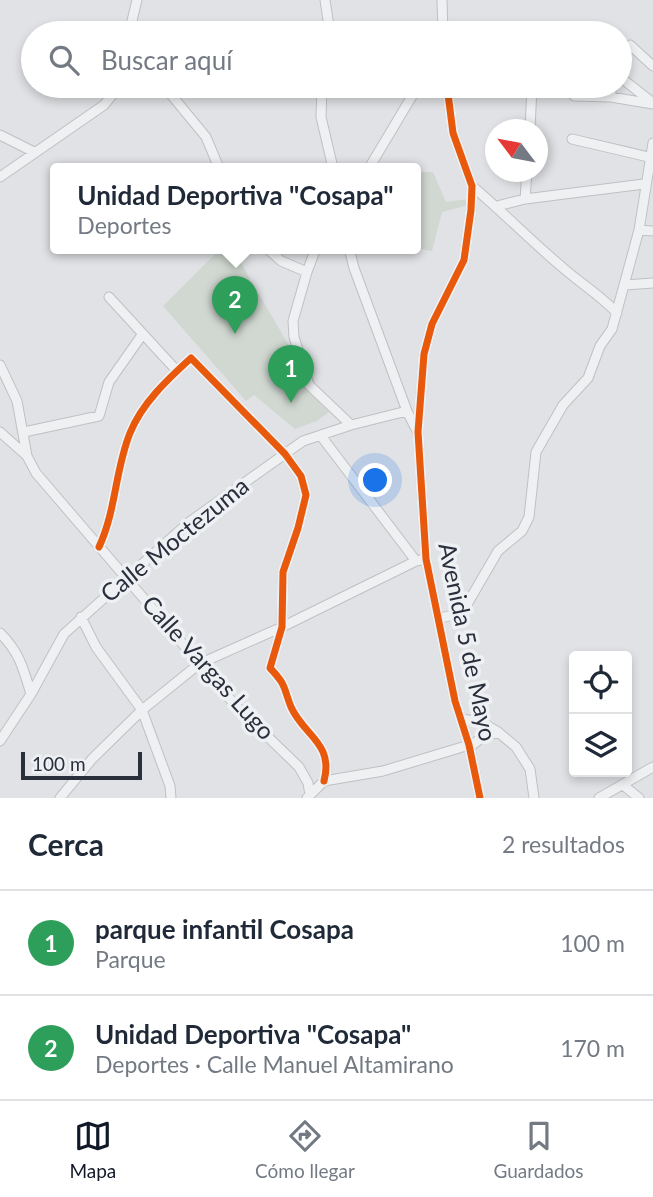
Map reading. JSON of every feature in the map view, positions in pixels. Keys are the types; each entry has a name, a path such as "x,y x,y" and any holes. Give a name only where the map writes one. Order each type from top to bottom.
{"street":[{"path":"132,21 137,0"},
{"path":"325,0 328,21"},
{"path":"442,0 443,21"},
{"path":"632,47 653,66"},
{"path":"632,87 653,104"},
{"path":"0,177 104,106 110,98"},
{"path":"175,98 206,137 217,163"},
{"path":"322,98 321,117 332,163"},
{"path":"372,163 411,98"},
{"name":"Avenida 5 de Mayo","path":"449,98 453,132 472,186 471,210 464,260 432,324 424,354 418,432 421,560 440,618 480,798"},
{"path":"530,119 531,98"},
{"path":"617,98 653,104"},
{"path":"0,135 34,152"},
{"path":"572,139 652,157"},
{"path":"440,618 462,614 498,551 522,531 529,517 536,452 564,405 588,378 600,346 612,329 639,230 653,143"},
{"path":"525,199 526,182"},
{"path":"497,206 525,199 645,184"},
{"path":"472,186 562,268 601,296 617,313"},
{"path":"639,230 653,231"},
{"path":"273,254 281,261 307,272"},
{"path":"314,254 293,321 294,337 309,385 351,425"},
{"path":"350,254 407,411 418,432"},
{"path":"625,285 653,283"},
{"path":"109,297 177,371"},
{"path":"24,432 99,416 109,382 142,335"},
{"path":"99,547 113,509 131,430 152,397 191,358 285,454 301,475 306,495 298,528 282,572 282,627 270,668 284,683 292,709 323,749 327,769 324,781 308,796"},
{"name":"Calle Vargas Lugo","path":"0,365 17,401 27,456 36,473 236,706 299,767 308,783 308,796"},
{"name":"Calle Moctezuma","path":"0,741 31,694 64,635 126,576 188,523 303,441 407,411"},
{"path":"0,432 27,456"},
{"path":"60,798 92,759 142,710 199,664 421,560 321,436"},
{"path":"81,617 96,647 142,710 170,786 171,798"},
{"path":"0,633 15,648 21,659 31,694"},
{"path":"461,719 481,722 516,747 530,769 534,798"},
{"path":"324,781 383,771 469,746 498,732"},
{"path":"599,798 653,767"},
{"path":"624,785 639,798"}],"shaded area":[{"path":"421,172 433,172 446,202 469,199 469,205 442,212 432,251 421,249"},
{"path":"215,254 236,254 298,361 296,364 305,389 329,412 317,421 295,429 254,395 246,401 163,306"}],"cycle path":[{"path":"449,98 453,133 472,186 471,210 464,260 432,324 424,354 418,432 426,559 455,701 469,745 480,798"},
{"path":"99,547 109,519 125,447 135,422 156,392 191,358 285,454 301,476 306,495 283,572 282,627 270,668 282,683 297,717 325,757 324,781"}],"place":[{"name":"Unidad Deportiva \"Cosapa\"","path":"235,334"},
{"name":"parque infantil Cosapa","path":"291,403"}]}
